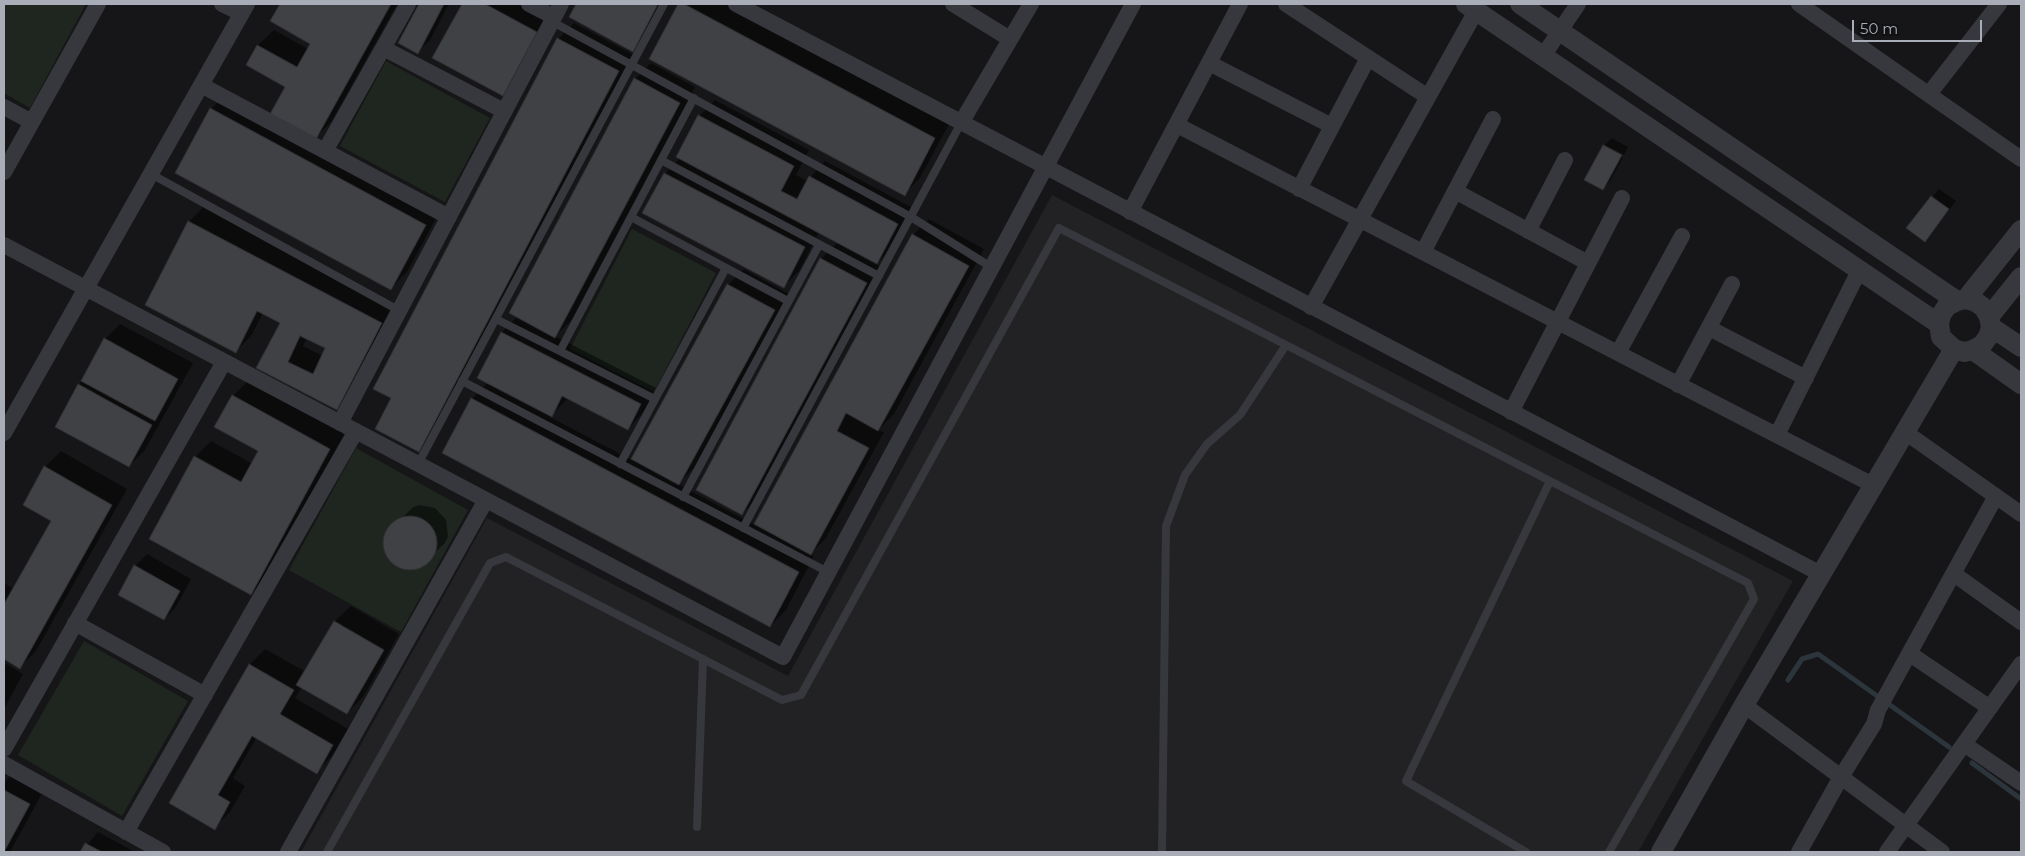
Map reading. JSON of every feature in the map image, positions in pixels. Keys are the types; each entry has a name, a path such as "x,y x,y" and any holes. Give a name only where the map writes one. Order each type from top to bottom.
{"street":[{"path":"4,172 98,4"},
{"path":"4,433 8,414 85,289 244,9 222,4"},
{"path":"325,151 408,4"},
{"path":"340,423 555,14 529,4"},
{"path":"736,4 1821,574"},
{"path":"953,4 1010,39"},
{"path":"961,123 1031,4"},
{"path":"4,245 783,657 1044,166 1133,4"},
{"path":"1130,212 1240,4"},
{"path":"1286,4 1428,97"},
{"path":"1520,4 1961,300 1976,302 1984,308 1990,322 2021,347"},
{"path":"1543,56 1578,4"},
{"path":"1799,4 2021,159"},
{"path":"1929,94 1999,4"},
{"path":"1311,307 1428,97 1471,7 1939,324"},
{"path":"383,48 504,111"},
{"path":"1299,189 1368,58"},
{"path":"1209,63 1332,126"},
{"path":"201,85 449,217"},
{"path":"4,106 32,122"},
{"path":"1423,252 1493,119"},
{"path":"1177,125 1873,485"},
{"path":"1528,231 1564,160"},
{"path":"1455,191 1588,263"},
{"path":"1512,412 1622,198"},
{"path":"2021,230 1961,300 1947,306 1941,315 1939,324 1942,337 2021,384"},
{"path":"1618,353 1682,236"},
{"path":"1777,435 1859,270"},
{"path":"1661,852 1744,705 1905,432 1963,350 1986,341 1990,322 2021,277"},
{"path":"1678,385 1732,284"},
{"path":"1709,328 1806,378"},
{"path":"4,748 224,362"},
{"path":"126,832 356,432"},
{"path":"1905,432 2021,514"},
{"path":"1799,852 1841,777 1874,724 1888,692 1996,496"},
{"path":"288,852 486,500"},
{"path":"1954,574 2021,622"},
{"path":"75,623 205,695"},
{"path":"1910,654 1990,708"},
{"path":"1887,852 2021,664"},
{"path":"1744,705 1942,852"},
{"path":"1964,744 2021,783"},
{"path":"4,764 163,852"}],"lane":[{"path":"418,464 664,4"},
{"path":"555,14 631,64 911,217 991,267"},
{"path":"560,352 694,98"},
{"path":"742,528 961,123"},
{"path":"661,160 879,276"},
{"path":"150,174 400,310"},
{"path":"631,217 788,301"},
{"path":"327,852 490,563 506,557 782,700 800,695 1059,228 1748,583 1754,599 1609,852"},
{"path":"683,497 819,244"},
{"path":"620,464 726,268"},
{"path":"496,319 655,399"},
{"path":"1162,852 1166,526 1185,475 1207,444 1240,415 1286,345"},
{"path":"462,381 828,572"},
{"path":"1526,852 1406,781 1550,481"},
{"path":"697,826 703,659"}],"shaded area":[{"path":"4,4 86,4 30,108 4,93"},
{"path":"386,61 490,118 445,202 340,146"},
{"path":"1052,195 1793,581 1638,852 301,852 487,518 788,676"},
{"path":"632,229 716,273 654,392 570,349"},
{"path":"356,448 468,510 401,632 289,570"},
{"path":"84,641 188,701 122,816 18,755"}],"building":[{"path":"280,4 391,4 316,139 270,114 285,87 246,65 257,45 297,67 310,44 270,21"},
{"path":"419,4 444,4 418,54 398,43"},
{"path":"462,4 485,4 537,32 503,96 432,58"},
{"path":"576,4 658,4 633,52 569,17"},
{"path":"678,4 684,4 935,138 905,196 649,59"},
{"path":"557,38 619,71 419,452 375,429 391,398 373,389"},
{"path":"634,78 680,103 555,338 509,313"},
{"path":"210,108 426,225 391,290 175,173"},
{"path":"698,115 794,166 781,191 797,199 809,176 898,224 877,264 676,157"},
{"path":"1603,145 1622,155 1603,190 1584,180"},
{"path":"664,173 805,247 784,288 642,213"},
{"path":"1931,196 1949,209 1925,242 1906,228"},
{"path":"188,221 382,323 337,410 256,368 280,323 257,311 236,353 145,305","holes":["300,336 325,348 313,374 288,362"]},
{"path":"912,234 969,266 878,431 846,413 837,431 869,448 811,555 754,524"},
{"path":"820,258 867,283 742,515 696,490"},
{"path":"727,284 775,310 679,485 631,459"},
{"path":"501,332 641,404 628,430 562,396 552,417 477,378"},
{"path":"104,338 178,379 155,421 81,381"},
{"path":"78,384 152,425 129,467 55,427"},
{"path":"232,395 330,449 251,595 149,539 194,456 241,482 258,451 214,427"},
{"path":"471,398 799,572 770,627 442,453"},
{"path":"44,466 112,505 20,669 4,659 4,604 51,521 23,505"},
{"path":"410,516 420,518 429,524 435,533 437,543 435,553 429,562 420,568 410,570 400,568 391,562 385,553 383,543 385,533 391,524 400,518"},
{"path":"134,565 180,591 164,620 118,595"},
{"path":"334,621 384,650 347,714 296,685"},
{"path":"249,664 294,690 280,714 333,745 317,774 252,736 218,795 230,802 215,830 169,803"},
{"path":"4,790 30,804 4,852"},
{"path":"85,843 102,852 80,852"}],"waterway":[{"path":"1788,680 1802,659 1818,654 1949,747"},
{"path":"1972,763 2021,799"}]}
